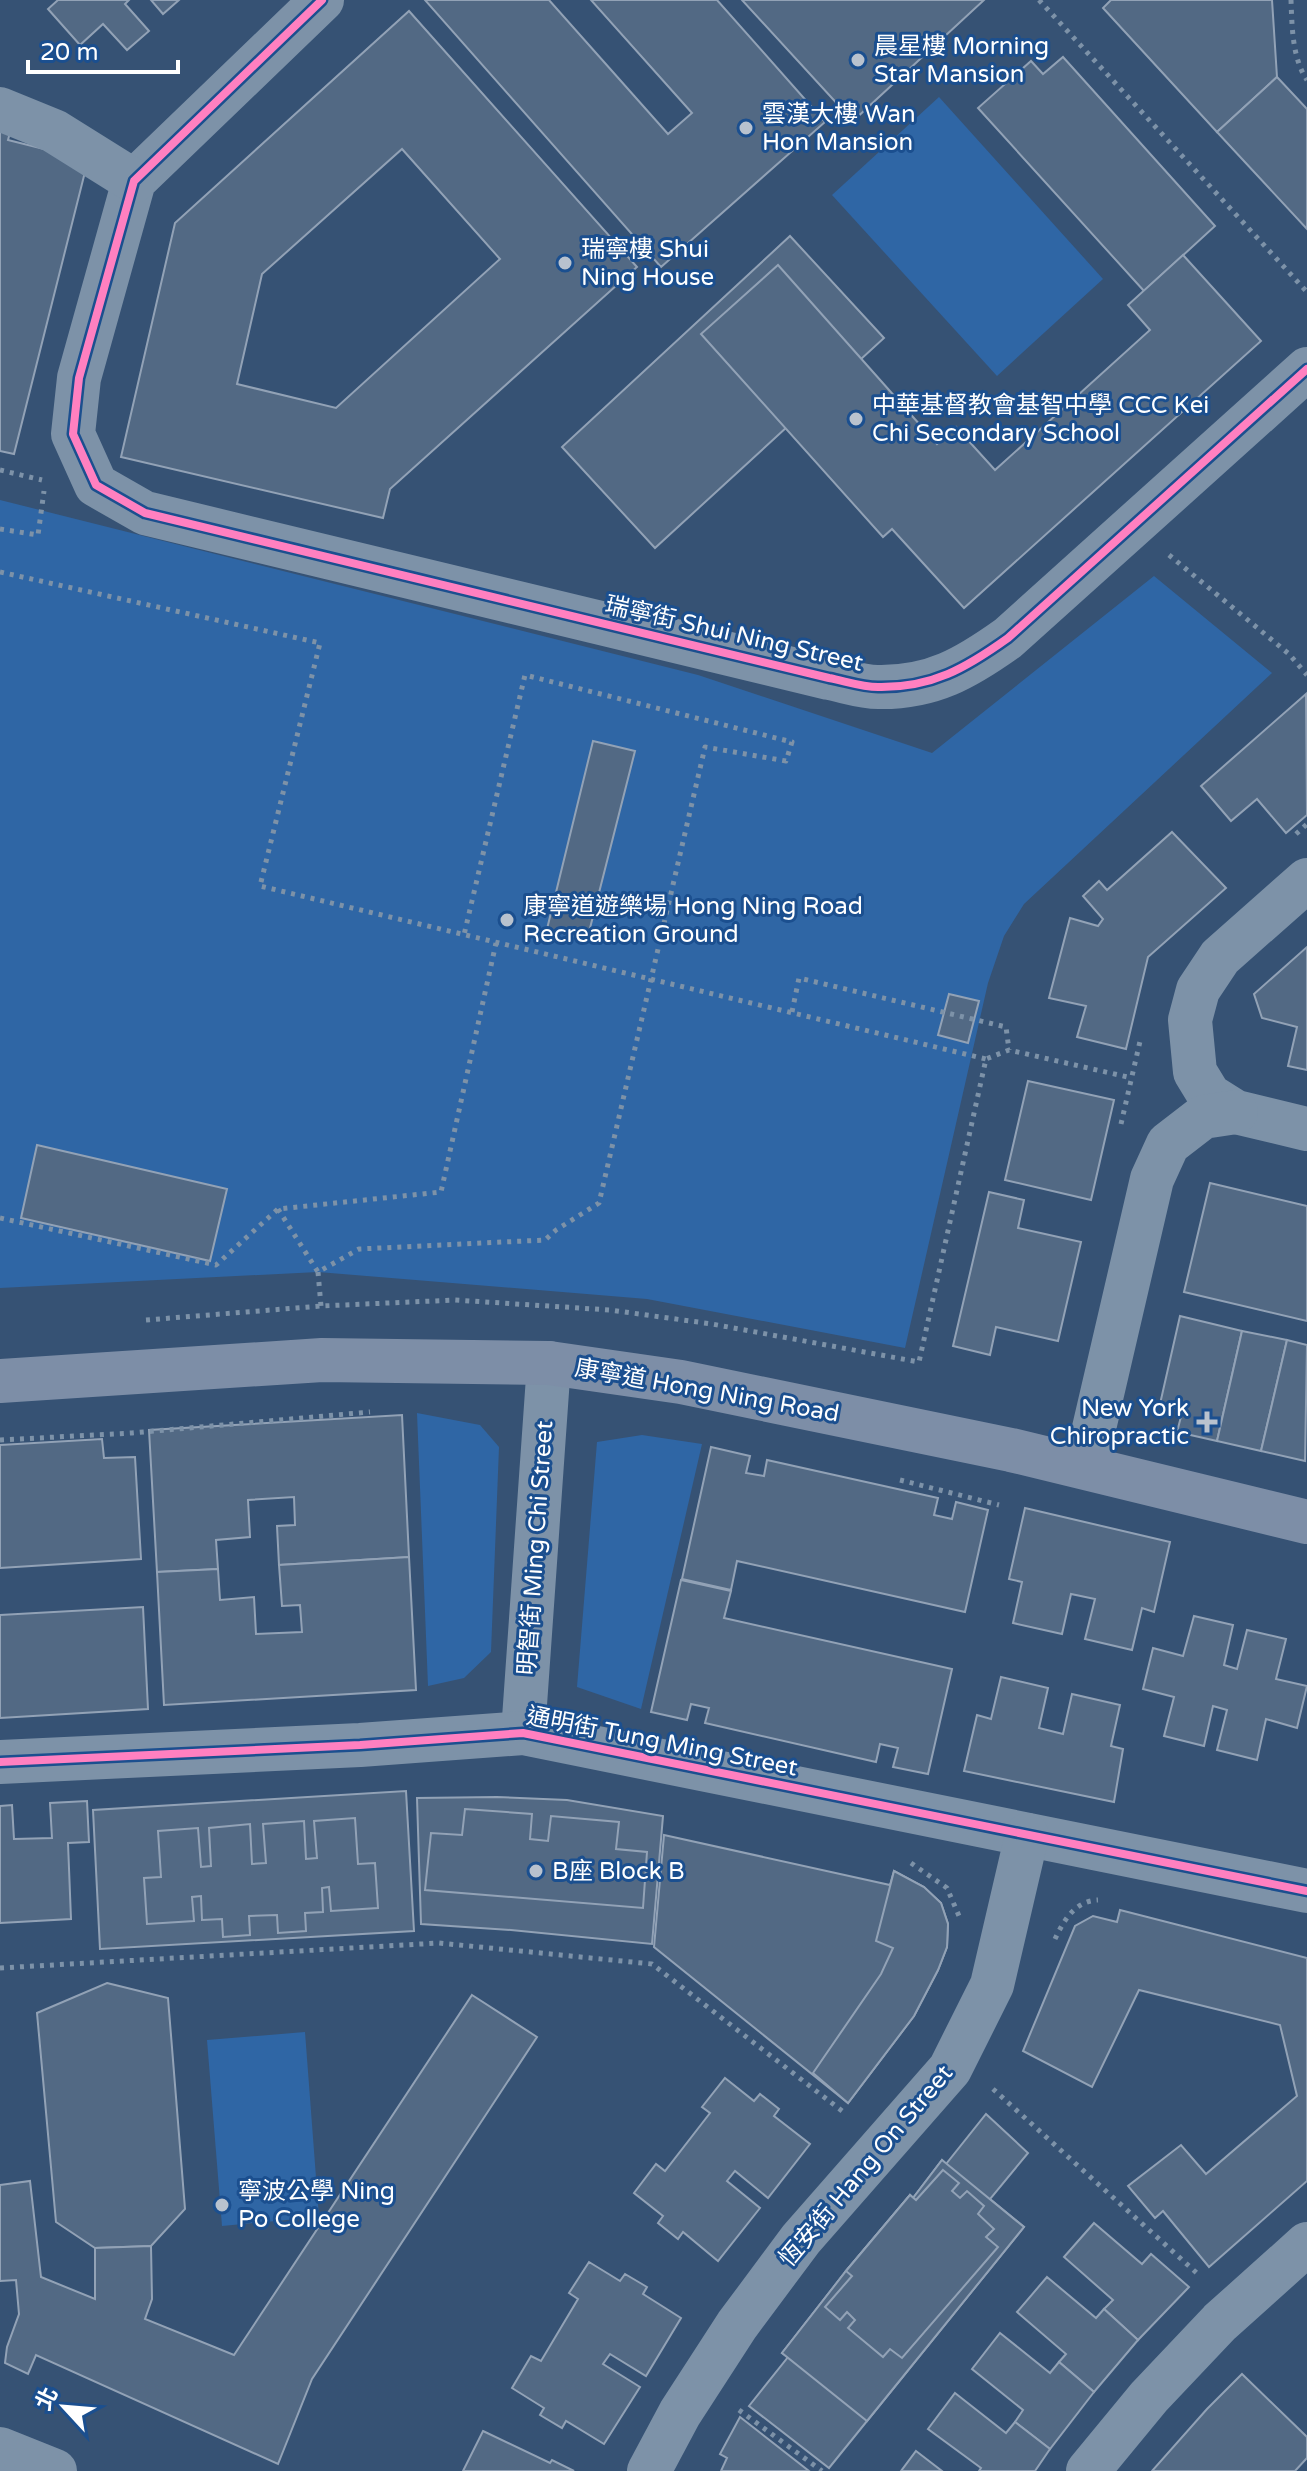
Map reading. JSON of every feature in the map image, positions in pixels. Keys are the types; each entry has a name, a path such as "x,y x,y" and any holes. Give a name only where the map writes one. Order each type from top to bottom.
{"main road":[{"name":"康寧道 Hong Ning Road","path":"0,1381 322,1360 549,1363 681,1382 1085,1467 1307,1522"}],"street":[{"path":"0,109 54,131 134,181 322,0"},
{"name":"瑞寧街 Shui Ning Street","path":"134,181 79,378 73,434 96,485 145,513 876,687 924,683 969,666 1008,638 1307,369"},
{"path":"1307,880 1220,957 1198,990 1190,1020 1195,1072 1209,1095 1236,1112 1307,1129"},
{"path":"1085,1467 1157,1167 1168,1144 1203,1117 1236,1112"},
{"name":"明智街 Ming Chi Street","path":"523,1733 549,1363"},
{"name":"通明街 Tung Ming Street","path":"0,1762 360,1745 523,1733 1307,1891"},
{"name":"恆安街 Hang On Street","path":"649,2471 680,2413 737,2325 791,2252 950,2069 992,1985 1027,1835"},
{"path":"1088,2471 1149,2397 1220,2322 1307,2244"},
{"path":"0,2449 55,2471"}],"path":[{"path":"1039,0 1307,292"},
{"path":"1291,0 1293,36 1307,80"},
{"path":"0,470 46,481 38,535 0,529"},
{"path":"1166,553 1289,654 1307,675"},
{"path":"0,572 320,643 260,886 986,1059 1009,1050 1132,1078"},
{"path":"318,1272 359,1249 545,1240 599,1203 705,747 786,761 792,742 525,675 464,935"},
{"path":"0,1218 216,1265 278,1209 441,1192 496,943"},
{"path":"792,1012 799,978 1006,1027 1009,1050"},
{"path":"137,1320 321,1306 455,1300 610,1310 712,1324 919,1362 986,1059"},
{"path":"278,1209 318,1272 321,1306"},
{"path":"0,1440 132,1433 378,1411"},
{"path":"901,1855 947,1888 963,1926"},
{"path":"0,1968 439,1943 652,1964 851,2118"},
{"path":"1007,2104 1211,2286"},
{"path":"737,2409 822,2471"}],"shaded area":[{"path":"939,97 1103,279 997,376 832,195"},
{"name":"康寧道遊樂場 Hong Ning Road Recreation Ground","path":"0,500 698,675 932,753 1154,576 1272,673 1024,904 1004,936 988,983 905,1348 647,1299 318,1272 0,1288"},
{"path":"417,1413 480,1425 499,1447 491,1652 464,1678 428,1686"},
{"path":"642,1435 702,1444 641,1709 577,1687 597,1442"},
{"path":"305,2032 319,2217 222,2226 207,2040"}],"building":[{"path":"58,0 129,0 125,4 149,31 127,50 103,24 80,45 48,9"},
{"path":"151,0 179,0 163,14"},
{"name":"雲漢大樓 Wan Hon Mansion","path":"425,0 549,0 668,134 692,113 591,0 717,0 825,122 661,267"},
{"name":"晨星樓 Morning Star Mansion","path":"742,0 984,0 853,121"},
{"path":"1111,0 1272,0 1277,77 1217,132 1103,8"},
{"name":"瑞寧樓 Shui Ning House","path":"409,11 637,267 390,489 383,518 121,457 175,223","holes":["402,149 500,259 336,408 237,384 262,274"]},
{"path":"1063,57 1215,226 1144,291 978,108 1031,61 1043,74"},
{"path":"1277,77 1307,109 1307,229 1217,132"},
{"path":"0,118 13,121 8,140 88,160 14,454 0,451"},
{"path":"790,236 884,338 655,548 562,447"},
{"path":"1183,255 1261,341 964,608 892,529 883,537 701,334 778,265 937,444 956,427 995,470 1150,330 1128,305"},
{"path":"1306,694 1307,815 1286,833 1257,799 1231,821 1201,786"},
{"path":"593,741 635,751 587,940 547,929"},
{"path":"1172,832 1226,888 1148,957 1126,1049 1077,1037 1086,1006 1049,998 1070,918 1098,926 1103,919 1083,896 1099,881 1107,890"},
{"path":"1307,947 1307,1070 1288,1066 1297,1027 1262,1018 1254,994"},
{"path":"949,994 979,1001 968,1043 938,1035"},
{"path":"1028,1081 1114,1100 1091,1200 1005,1180"},
{"path":"37,1145 227,1189 210,1261 21,1218"},
{"path":"1210,1183 1307,1206 1307,1321 1184,1292"},
{"path":"989,1192 1024,1200 1018,1228 1081,1242 1058,1341 996,1327 990,1355 953,1346"},
{"path":"1180,1316 1242,1331 1217,1441 1177,1432 1183,1409 1160,1404"},
{"path":"1242,1331 1287,1340 1261,1451 1217,1441"},
{"path":"1287,1340 1307,1345 1305,1461 1261,1451"},
{"path":"402,1415 409,1557 279,1565 277,1526 295,1525 294,1497 248,1500 250,1537 216,1540 218,1569 157,1572 149,1430"},
{"path":"102,1439 104,1458 135,1457 141,1559 0,1568 0,1445"},
{"path":"711,1447 750,1456 746,1473 764,1476 767,1460 938,1498 934,1515 952,1519 956,1502 988,1510 965,1612 737,1561 731,1590 682,1579"},
{"path":"1025,1508 1170,1542 1154,1612 1142,1608 1132,1650 1085,1639 1095,1599 1071,1594 1062,1634 1013,1623 1022,1582 1009,1579"},
{"path":"409,1557 416,1690 164,1705 157,1572 218,1569 220,1600 254,1597 256,1634 302,1632 300,1605 282,1606 279,1565"},
{"path":"681,1580 731,1591 724,1618 952,1669 928,1774 893,1767 898,1748 880,1744 876,1762 705,1723 709,1708 691,1704 687,1720 651,1712"},
{"path":"143,1607 148,1709 0,1718 0,1615"},
{"path":"1194,1616 1233,1625 1224,1665 1237,1669 1247,1630 1286,1639 1276,1679 1307,1686 1297,1728 1266,1719 1257,1760 1217,1750 1227,1710 1213,1706 1204,1746 1164,1736 1174,1697 1143,1689 1153,1648 1183,1656"},
{"path":"1001,1677 1048,1688 1039,1728 1063,1734 1072,1694 1120,1705 1111,1746 1123,1749 1114,1802 964,1771 977,1715 991,1719"},
{"path":"406,1791 414,1931 100,1949 93,1810"},
{"path":"417,1798 567,1800 663,1816 652,1944 421,1924"},
{"path":"87,1801 89,1842 68,1843 71,1919 0,1923 0,1806 12,1805 14,1839 52,1838 50,1803"},
{"name":"B座 Block B","path":"465,1809 532,1814 530,1839 548,1841 551,1816 619,1822 616,1849 647,1852 643,1908 425,1890 431,1833 462,1835"},
{"path":"355,1818 358,1864 375,1863 378,1908 331,1911 329,1887 322,1888 323,1912 305,1913 306,1931 278,1933 277,1915 249,1916 250,1935 223,1937 222,1919 202,1920 201,1896 192,1897 194,1921 147,1924 144,1878 161,1877 158,1831 198,1828 201,1867 211,1866 209,1828 250,1824 252,1864 266,1863 263,1824 304,1821 306,1859 317,1858 314,1821"},
{"path":"664,1835 890,1885 894,1871 924,1887 941,1903 948,1924 947,1947 938,1970 914,2016 848,2103 654,1947"},
{"path":"894,1871 924,1887 941,1903 948,1924 947,1947 914,2016 848,2103 813,2073 881,1974 893,1948 876,1941"},
{"path":"1120,1910 1307,1958 1307,2181 1209,2267 1163,2211 1155,2218 1128,2186 1181,2145 1206,2174 1297,2096 1280,2025 1139,1990 1092,2087 1023,2051 1075,1926 1093,1916 1117,1922"},
{"path":"107,1983 168,1998 185,2209 151,2246 95,2248 56,2222 37,2013"},
{"path":"472,1995 537,2037 312,2379 278,2464 36,2355 28,2374 5,2363 7,2347 19,2314 16,2280 0,2281 0,2185 30,2181 41,2277 95,2299 95,2248 151,2246 152,2299 145,2319 234,2355"},
{"path":"725,2078 754,2101 760,2094 779,2109 774,2116 810,2144 768,2198 735,2171 727,2181 760,2208 718,2261 683,2232 678,2239 658,2223 663,2216 634,2193 656,2164 665,2171 710,2113 702,2107"},
{"path":"986,2114 1028,2153 990,2199 1024,2227 829,2468 749,2406 788,2357 782,2353 846,2271 910,2195 913,2198 942,2160 946,2164"},
{"path":"942,2160 1024,2227 867,2421 782,2353 846,2271 910,2195 913,2198"},
{"path":"943,2170 959,2183 952,2191 960,2198 967,2191 984,2206 978,2214 994,2229 986,2237 998,2247 902,2358 890,2349 883,2357 848,2328 855,2320 847,2312 840,2320 825,2307 852,2276 846,2271 910,2195 916,2200"},
{"path":"1094,2223 1142,2264 1151,2254 1189,2287 1138,2340 1104,2309 1113,2300 1064,2257"},
{"path":"589,2262 620,2281 625,2274 647,2287 643,2294 681,2318 646,2376 610,2354 603,2364 640,2387 604,2444 566,2421 562,2428 540,2415 544,2408 512,2388 531,2356 541,2361 578,2299 569,2293"},
{"path":"1047,2277 1096,2318 1104,2309 1138,2340 1094,2392 1059,2362 1066,2354 1017,2312"},
{"path":"1000,2333 1050,2373 1059,2362 1094,2392 1050,2449 1015,2422 1023,2410 972,2369"},
{"path":"1242,2374 1307,2437 1307,2458 1295,2471 1152,2471 1207,2409"},
{"path":"955,2393 1006,2433 1015,2422 1050,2449 1035,2471 979,2471 981,2468 928,2429"},
{"path":"740,2417 809,2471 721,2471 727,2458 720,2454"},
{"path":"483,2431 550,2463 552,2460 574,2471 463,2471"},
{"path":"916,2451 942,2471 901,2471"}],"cycle path":[{"path":"322,0 134,181 79,378 73,434 96,485 145,513 829,678 878,687 915,684 963,667 1008,638 1307,369"},
{"path":"0,1762 360,1745 523,1733 1307,1891"}],"place":[{"name":"晨星樓 Morning Star Mansion","path":"858,60"},
{"name":"雲漢大樓 Wan Hon Mansion","path":"746,128"},
{"name":"瑞寧樓 Shui Ning House","path":"565,263"},
{"name":"中華基督教會基智中學 CCC Kei Chi Secondary School","path":"856,419"},
{"name":"康寧道遊樂場 Hong Ning Road Recreation Ground","path":"507,920"},
{"name":"New York Chiropractic","path":"1207,1422"},
{"name":"B座 Block B","path":"536,1871"},
{"name":"寧波公學 Ning Po College","path":"222,2205"}]}
